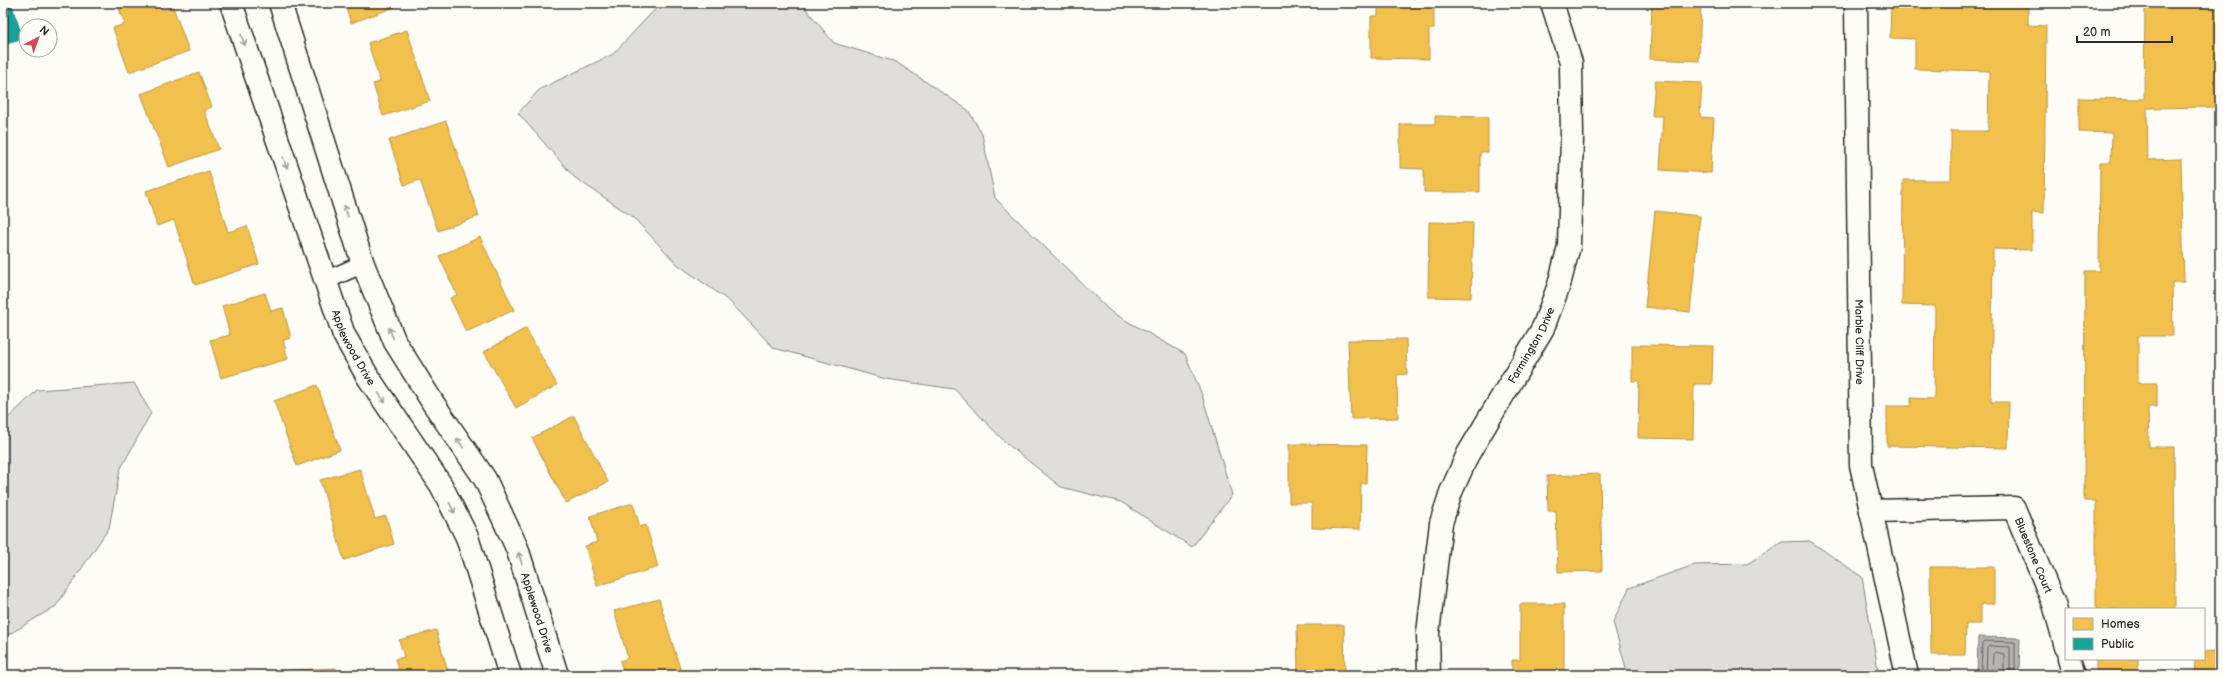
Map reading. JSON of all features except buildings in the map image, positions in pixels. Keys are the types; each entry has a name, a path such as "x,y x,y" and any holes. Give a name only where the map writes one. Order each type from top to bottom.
{"street":[{"name":"Applewood Drive","path":"231,3 324,281 344,335 368,377 441,485 467,537 510,675"},
{"name":"Applewood Drive","path":"280,3 363,264 395,342 433,403 485,479 517,548 557,675"},
{"name":"Farmington Drive","path":"1429,675 1428,633 1441,522 1468,454 1543,328 1558,285 1569,246 1572,138 1571,63 1552,3"},
{"name":"Marble Cliff Drive","path":"1856,3 1861,465 1907,675"},
{"name":"Bluestone Court","path":"1871,512 2014,508 2054,604 2065,643"},
{"path":"2069,660 2074,675"}],"lane":[{"path":"324,281 363,264"}],"shaded area":[{"path":"661,3 801,3 834,43 896,62 968,110 982,134 995,198 1111,312 1185,354 1202,395 1232,495 1192,547 1121,502 1061,487 1006,443 954,389 886,379 774,348 729,301 677,264 633,217 574,177 518,113 540,89 613,54"},
{"path":"134,383 151,413 120,470 109,528 56,606 3,638 3,423 37,390"},
{"path":"1810,541 1862,577 1879,675 1628,675 1613,622 1629,588 1694,565 1747,564 1782,542"}],"water":[{"path":"1978,637 2020,638 2019,675 1977,675"}]}
